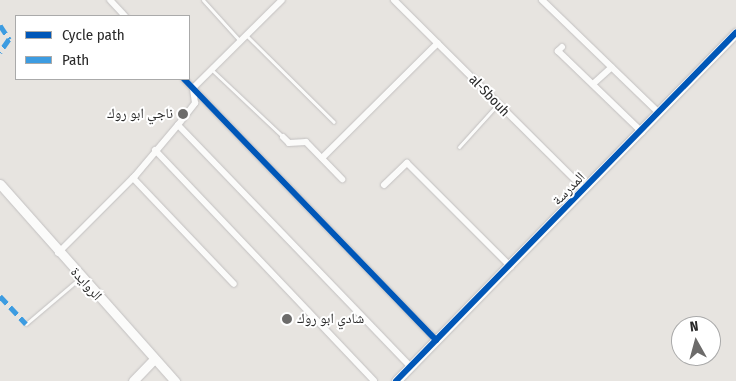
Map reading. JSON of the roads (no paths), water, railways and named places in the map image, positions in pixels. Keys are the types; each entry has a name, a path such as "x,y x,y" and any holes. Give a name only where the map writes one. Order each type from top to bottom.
{"street":[{"path":"110,0 124,15"},
{"path":"193,88 282,0"},
{"name":"al-Sbouh","path":"394,0 497,105 585,190"},
{"path":"542,0 660,113"},
{"name":"المدرسة","path":"396,381 511,267 736,33"},
{"path":"322,158 438,43"},
{"path":"562,46 558,51 642,132"},
{"path":"593,84 612,67"},
{"path":"185,80 436,340"},
{"path":"58,253 133,178 178,125 195,103 193,88"},
{"path":"178,125 410,366"},
{"path":"283,137 289,143 306,142 342,179"},
{"path":"155,150 374,381"},
{"path":"384,184 407,163 511,267"},
{"path":"133,178 234,284"},
{"name":"الروايدة","path":"0,184 80,278 175,381"},
{"path":"134,381 154,359"}],"lane":[{"path":"203,0 240,41"},
{"path":"246,35 334,122"},
{"path":"211,70 283,137"},
{"path":"459,147 497,105"},
{"path":"26,324 80,278"}],"place":[{"name":"ناجي ابو روك","path":"183,114"},
{"name":"شادي ابو روك","path":"287,319"}]}
